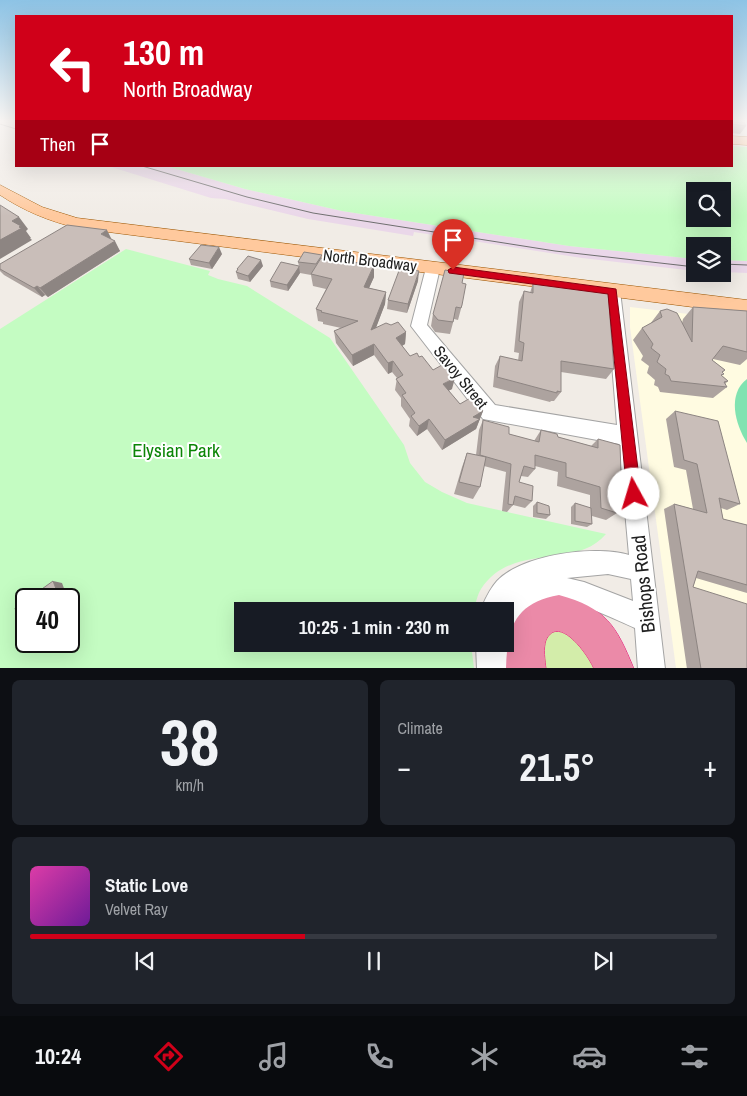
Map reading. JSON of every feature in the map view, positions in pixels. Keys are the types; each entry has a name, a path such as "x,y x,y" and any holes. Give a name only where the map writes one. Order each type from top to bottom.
{"highway":[{"path":"526,668 526,646 532,628 545,616 554,613 575,617 592,628 606,647 614,668"}],"main road":[{"name":"North Broadway","path":"0,189 42,213 77,223 747,307"},
{"path":"62,233 77,223"}],"street":[{"name":"Savoy Street","path":"433,268 419,326 490,413 628,436"},
{"name":"Bishops Road","path":"613,291 652,668"},
{"path":"498,602 507,588 516,580 537,571 608,562 642,570"},
{"path":"514,610 532,592 551,587 572,591 647,620"},
{"path":"490,652 491,668"},
{"path":"506,652 507,668"}],"shaded area":[{"path":"111,167 169,167 245,189 342,211 569,246 686,258 686,270 582,258 414,232 413,236 308,219 225,199 211,198"},
{"path":"731,260 747,261 747,273 731,272"},
{"path":"630,307 747,321 747,668 676,668 630,327"}],"green space":[{"path":"733,153 747,153 747,261 731,260 731,237 686,237 686,258 569,246 342,211 245,189 169,167 733,167"},
{"name":"Elysian Park","path":"126,249 210,271 208,275 247,286 330,338 404,445 410,463 425,482 467,503 606,534 593,545 578,551 526,560 509,565 494,574 481,589 476,602 234,602 234,652 472,652 474,668 0,668 0,329"},
{"path":"747,379 747,443 736,418 735,401 741,385"},
{"path":"552,627 575,632 596,668 539,668 536,645"}],"building":[{"path":"0,205 19,217 12,221 22,228 0,240"},
{"path":"67,225 107,230 101,234 115,241 40,288 37,286 34,288 0,269 0,264"},
{"path":"201,245 219,247 209,263 189,259"},
{"path":"304,252 322,255 316,264 298,262"},
{"path":"248,256 261,260 248,276 236,272 237,269"},
{"path":"321,258 374,265 364,287 386,292 371,330 386,323 391,325 398,322 406,332 396,338 410,356 417,353 419,357 422,356 433,370 442,365 445,366 455,378 443,384 460,404 472,397 483,411 473,417 480,419 445,440 429,419 419,426 411,416 415,413 402,395 406,393 396,379 403,375 393,361 388,363 374,344 352,355 334,331 358,321 321,312 316,309 332,279 311,274"},
{"path":"281,262 299,266 287,285 270,281"},
{"path":"400,268 419,271 408,304 388,300"},
{"path":"445,270 464,273 462,283 466,284 461,308 456,307 453,322 438,320 433,314"},
{"path":"533,283 608,292 614,369 561,361 561,392 557,391 557,393 497,377 500,356 522,361 524,343 519,341 524,291 533,293"},
{"path":"693,307 747,311 747,352 723,346 712,360 725,370 722,372 724,374 721,375 728,381 724,382 727,387 671,381 669,376 665,374 666,369 657,362 660,355 651,348 653,344 642,328 662,317 660,311 667,309 677,313 692,342"},
{"path":"675,411 718,421 740,504 719,498 723,519 747,525 747,585 698,571 693,587 747,604 747,668 701,668 674,504 707,513 697,464 684,460"},
{"path":"483,420 509,427 509,434 539,442 541,430 557,434 558,437 598,448 598,439 620,445 622,499 617,513 601,508 600,487 566,477 566,463 535,455 535,469 524,466 519,482 533,486 532,501 515,496 513,505 508,504 511,464 480,455"},
{"path":"467,453 486,457 480,487 459,482"},
{"path":"537,502 549,506 550,515 537,513"},
{"path":"575,503 591,508 592,524 575,521"},
{"path":"53,581 56,588 43,588"}],"tram line":[{"path":"145,167 247,197 313,213 555,251 686,266"},
{"path":"731,264 747,265"}],"route":[{"path":"453,270 613,291 634,494"}]}
